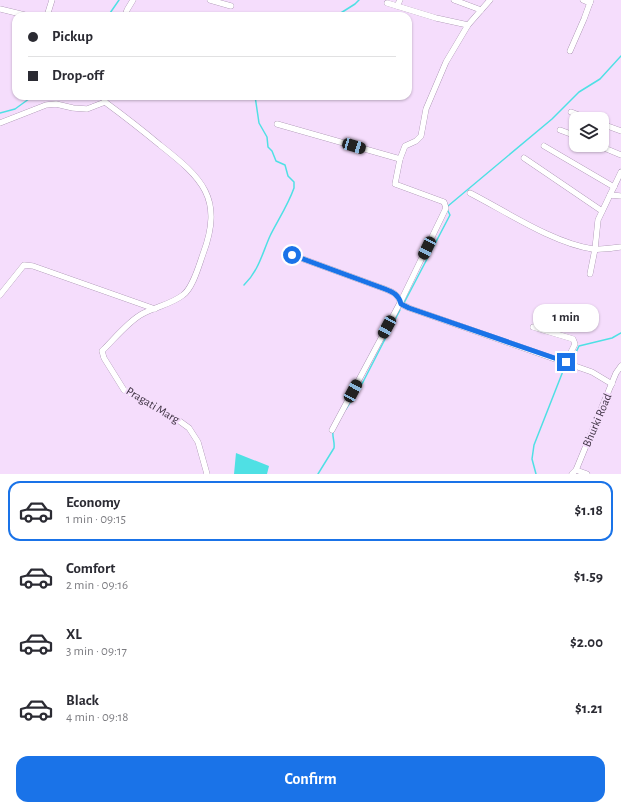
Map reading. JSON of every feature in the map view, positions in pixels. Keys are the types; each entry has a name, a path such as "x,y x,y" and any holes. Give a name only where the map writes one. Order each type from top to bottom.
{"street":[{"path":"48,12 52,0"},
{"path":"127,12 133,0"},
{"path":"210,0 231,6"},
{"path":"397,6 400,0"},
{"path":"454,0 481,10"},
{"path":"332,430 401,301 446,208 444,202 395,184 400,159 405,146 416,141 421,136 426,109 446,62 468,25 490,0"},
{"path":"570,52 579,34 590,1 583,0"},
{"path":"386,3 436,18 468,25"},
{"path":"0,9 12,12"},
{"path":"0,123 46,105 56,104 72,108 87,109 102,100"},
{"name":"Pragati Marg","path":"105,100 181,161 198,178 205,189 210,203 210,226 207,244 196,273 187,291 183,295 138,317 102,352 104,358 124,390 178,420 189,428 198,442 207,474"},
{"path":"278,124 400,159"},
{"path":"609,127 621,131"},
{"path":"560,130 569,133"},
{"path":"544,146 614,187"},
{"path":"609,150 621,155"},
{"path":"524,158 602,211"},
{"path":"590,274 595,249 598,220 621,172"},
{"path":"470,193 544,232 578,246 595,249 621,247"},
{"path":"610,195 621,196"},
{"path":"292,255 385,289 396,294 401,301 401,304 409,308 566,362 592,372 612,384"},
{"path":"0,295 24,265 33,266 156,309"},
{"path":"533,328 573,339 575,344 566,362"},
{"name":"Bhurki Road","path":"574,472 621,366"},
{"path":"574,472 587,474"}],"shaded area":[{"path":"236,453 269,466 267,474 234,474"}],"waterway":[{"path":"111,12 119,0"},
{"path":"342,12 359,0"},
{"path":"448,206 552,119 579,92 600,79 621,56"},
{"path":"0,113 15,109 27,100"},
{"path":"244,285 257,268 270,236 294,188 294,182 288,176 285,165 276,161 272,151 268,147 267,137 259,123 256,100"},
{"path":"404,303 450,215 447,209"},
{"path":"346,409 363,382 400,310"},
{"path":"571,363 579,346 612,338 621,333"},
{"path":"536,474 532,459 534,445 565,366"},
{"path":"318,474 334,448 333,431"}],"route":[{"path":"292,255 385,289 396,294 401,301 401,304 409,308 566,362"}]}
